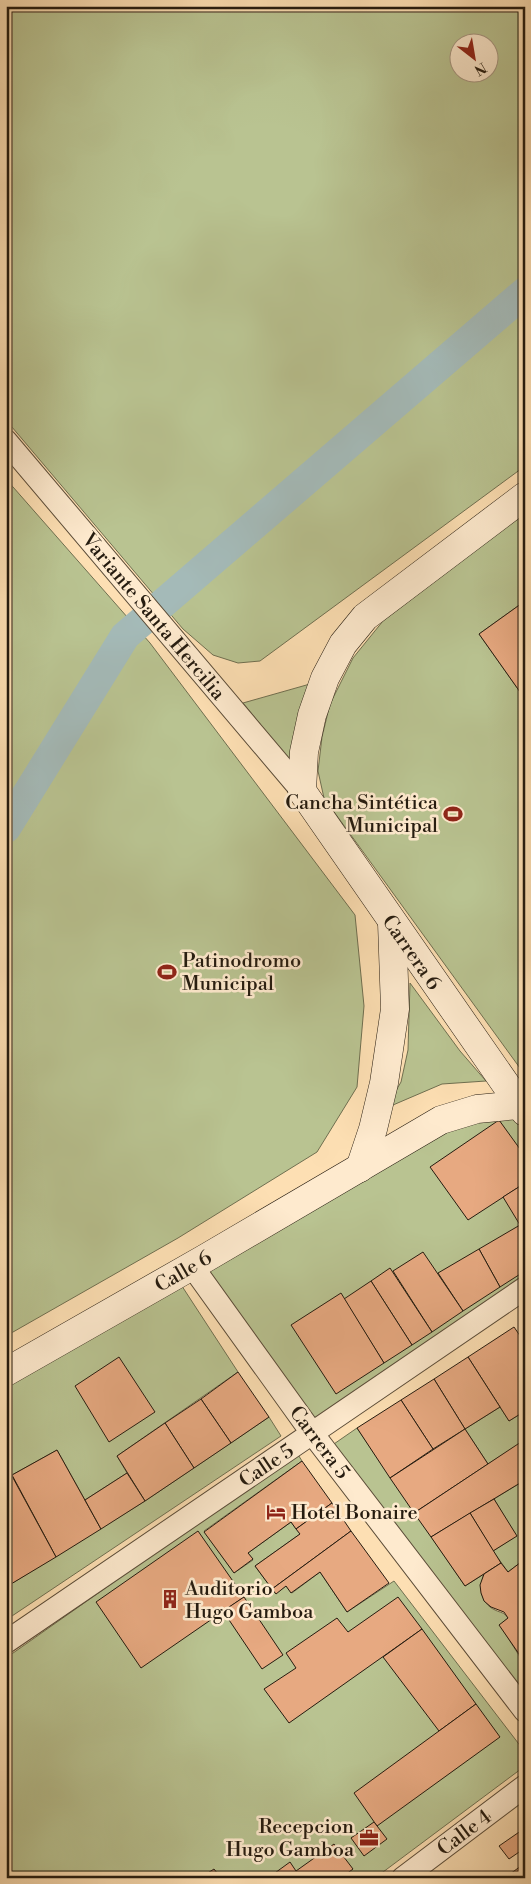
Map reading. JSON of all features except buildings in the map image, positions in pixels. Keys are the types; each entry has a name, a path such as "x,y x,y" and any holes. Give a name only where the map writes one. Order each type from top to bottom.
{"street":[{"name":"Variante Santa Hercilia","path":"6,441 302,791"},
{"path":"302,791 304,752 312,714 325,678 343,644 365,617 525,496"},
{"name":"Carrera 6","path":"302,791 522,1109"},
{"path":"360,1168 373,1130 384,1083 395,1009 392,923"},
{"name":"Calle 6","path":"6,1372 192,1266 441,1120 477,1109 522,1109"},
{"name":"Carrera 5","path":"192,1266 312,1433 525,1711"},
{"name":"Calle 5","path":"6,1642 525,1288"},
{"name":"Calle 4","path":"403,1878 525,1786"}],"green space":[{"path":"6,6 525,6 525,466 260,661 238,663 213,655 183,629 6,420"},
{"path":"6,479 150,643 355,915 364,1006 357,1087 317,1152 178,1238 6,1336"},
{"path":"525,512 525,601 479,634 525,699 525,1075 324,798 318,771 322,737 330,704 353,658 383,621"},
{"path":"310,684 291,762 243,703"},
{"path":"410,983 460,1051 486,1081 442,1084 386,1108 401,1082 408,1050"},
{"path":"513,1112 525,1127 525,1280 315,1422 204,1271 447,1128"},
{"path":"176,1277 238,1372 117,1456 127,1473 85,1500 57,1450 12,1475 6,1465 6,1379"},
{"path":"500,1407 509,1421 525,1411 525,1442 488,1464 465,1429"},
{"path":"269,1417 281,1436 6,1620 6,1587 145,1501"},
{"path":"357,1428 465,1586 484,1574 481,1589 484,1599 490,1607 508,1618 500,1625 525,1665 525,1700 331,1446"},
{"path":"297,1453 302,1461 204,1531 234,1573 253,1560 248,1553 291,1522 300,1534 255,1566 275,1593 286,1586 292,1593 320,1572 347,1612 394,1581 525,1752 525,1766 375,1878 6,1878 6,1658"},
{"path":"525,1480 525,1559 508,1572 493,1551 516,1536 494,1499"}],"waterway":[{"path":"6,828 125,636 525,292"}],"place":[{"name":"Cancha Sintética Municipal","path":"453,814"},
{"name":"Patinodromo Municipal","path":"167,972"},
{"name":"Hotel Bonaire","path":"276,1512"},
{"name":"Auditorio Hugo Gamboa","path":"170,1599"},
{"name":"Recepcion Hugo Gamboa","path":"369,1838"}]}
